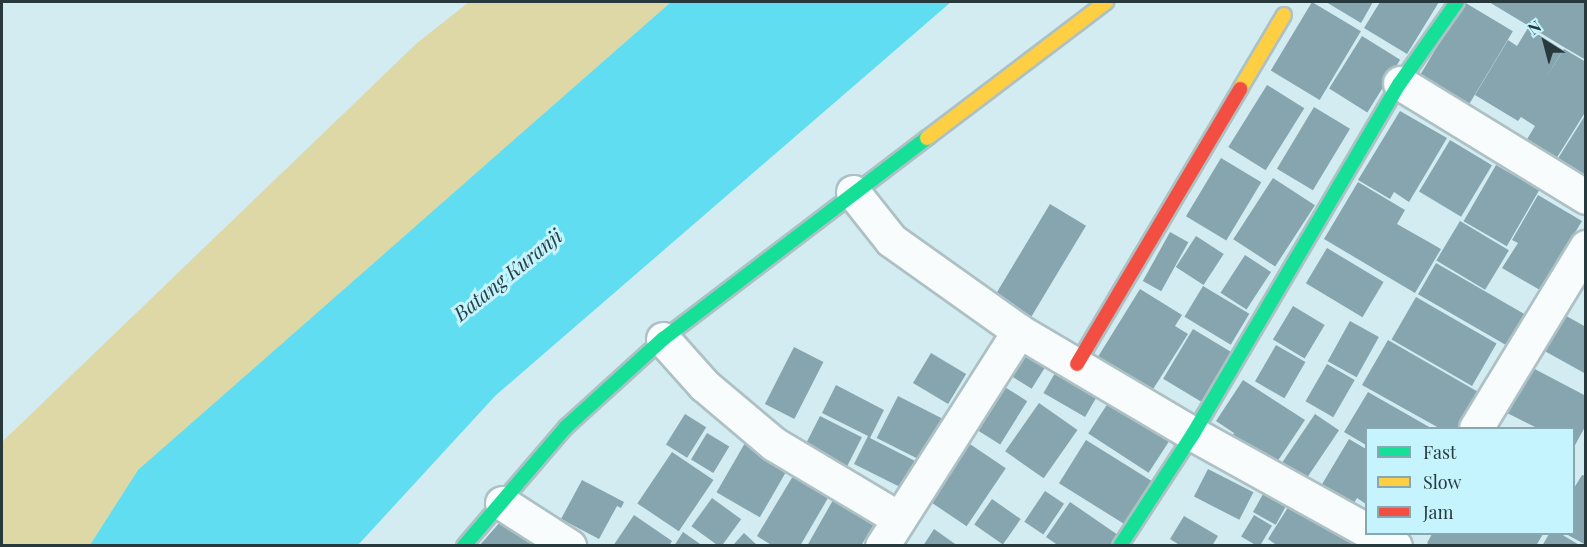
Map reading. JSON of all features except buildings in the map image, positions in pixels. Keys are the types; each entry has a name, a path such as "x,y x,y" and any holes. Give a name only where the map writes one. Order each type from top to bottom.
{"street":[{"path":"464,546 566,428 663,339 853,192 1106,2"},
{"path":"1120,546 1193,434 1400,83 1457,2"},
{"path":"1077,364 1284,15"},
{"path":"1400,83 1586,197"},
{"path":"853,192 891,240 1019,331 1193,434 1365,529"},
{"path":"1477,427 1586,247"},
{"path":"663,339 704,385 774,444 890,532 1019,331"},
{"path":"502,502 569,546"},
{"path":"1375,535 1395,546"}],"shaded area":[{"path":"469,2 671,2 139,470 90,545 2,546 2,442 417,43"}],"water":[{"name":"Batang Kuranji","path":"671,2 951,2 496,395 358,545 90,545 138,470"}],"traffic: fast":[{"path":"1120,546 1193,434 1400,83 1457,2"},
{"path":"464,546 566,427 663,339 927,138"}],"traffic: slow":[{"path":"927,138 1106,2"},
{"path":"1240,89 1284,15"}],"traffic: jam":[{"path":"1077,364 1240,89"}]}
